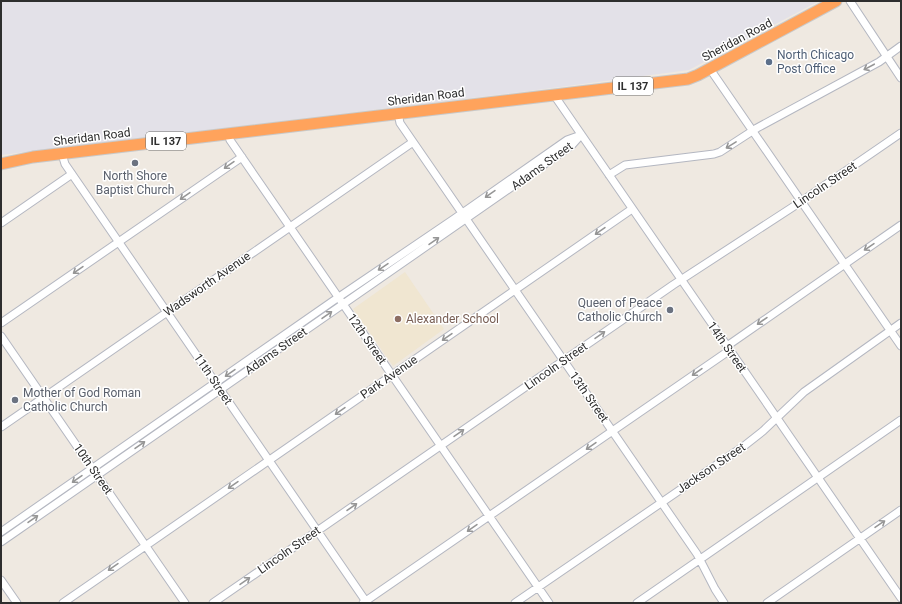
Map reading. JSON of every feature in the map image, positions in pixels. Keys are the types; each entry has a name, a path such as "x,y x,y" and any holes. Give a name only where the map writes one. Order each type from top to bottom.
{"highway":[{"name":"Sheridan Road","path":"1,164 32,157 688,79 710,69 836,1"}],"street":[{"path":"850,1 901,78"},
{"path":"609,175 625,165 720,152 753,131 887,57 901,46"},
{"path":"710,69 901,346"},
{"name":"14th Street","path":"554,95 901,598"},
{"name":"13th Street","path":"398,113 400,123 701,559 715,589 724,603"},
{"name":"Lincoln Street","path":"213,603 681,279 802,201 901,133"},
{"name":"12th Street","path":"228,134 230,140 549,603"},
{"name":"Adams Street","path":"1,532 339,297 572,145 581,135"},
{"name":"Wadsworth Avenue","path":"1,428 413,142"},
{"name":"11th Street","path":"62,154 65,164 318,531 365,602"},
{"path":"1,323 242,157"},
{"path":"1,223 72,174"},
{"name":"Park Avenue","path":"63,603 632,209"},
{"name":"Adams Street","path":"1,542 343,304 465,216"},
{"path":"365,602 613,431 844,264 901,225"},
{"name":"Jackson Street","path":"515,603 744,446 760,434 804,392 901,323"},
{"name":"10th Street","path":"1,336 185,603"},
{"path":"637,603 901,420"},
{"path":"767,603 901,510"},
{"path":"1,580 17,603"}],"shaded area":[{"path":"1,1 819,1 689,70 529,91 1,155"},
{"name":"Alexander School","path":"405,272 444,329 393,366 353,309"}],"green space":[{"path":"332,306 334,307 226,382 225,381"},
{"path":"210,391 211,392 102,467 102,466"}],"place":[{"name":"North Chicago Post Office","path":"769,62"},
{"name":"North Shore Baptist Church","path":"135,163"},
{"name":"Queen of Peace Catholic Church","path":"670,310"},
{"name":"Alexander School","path":"398,319"},
{"name":"Mother of God Roman Catholic Church","path":"15,400"}]}
